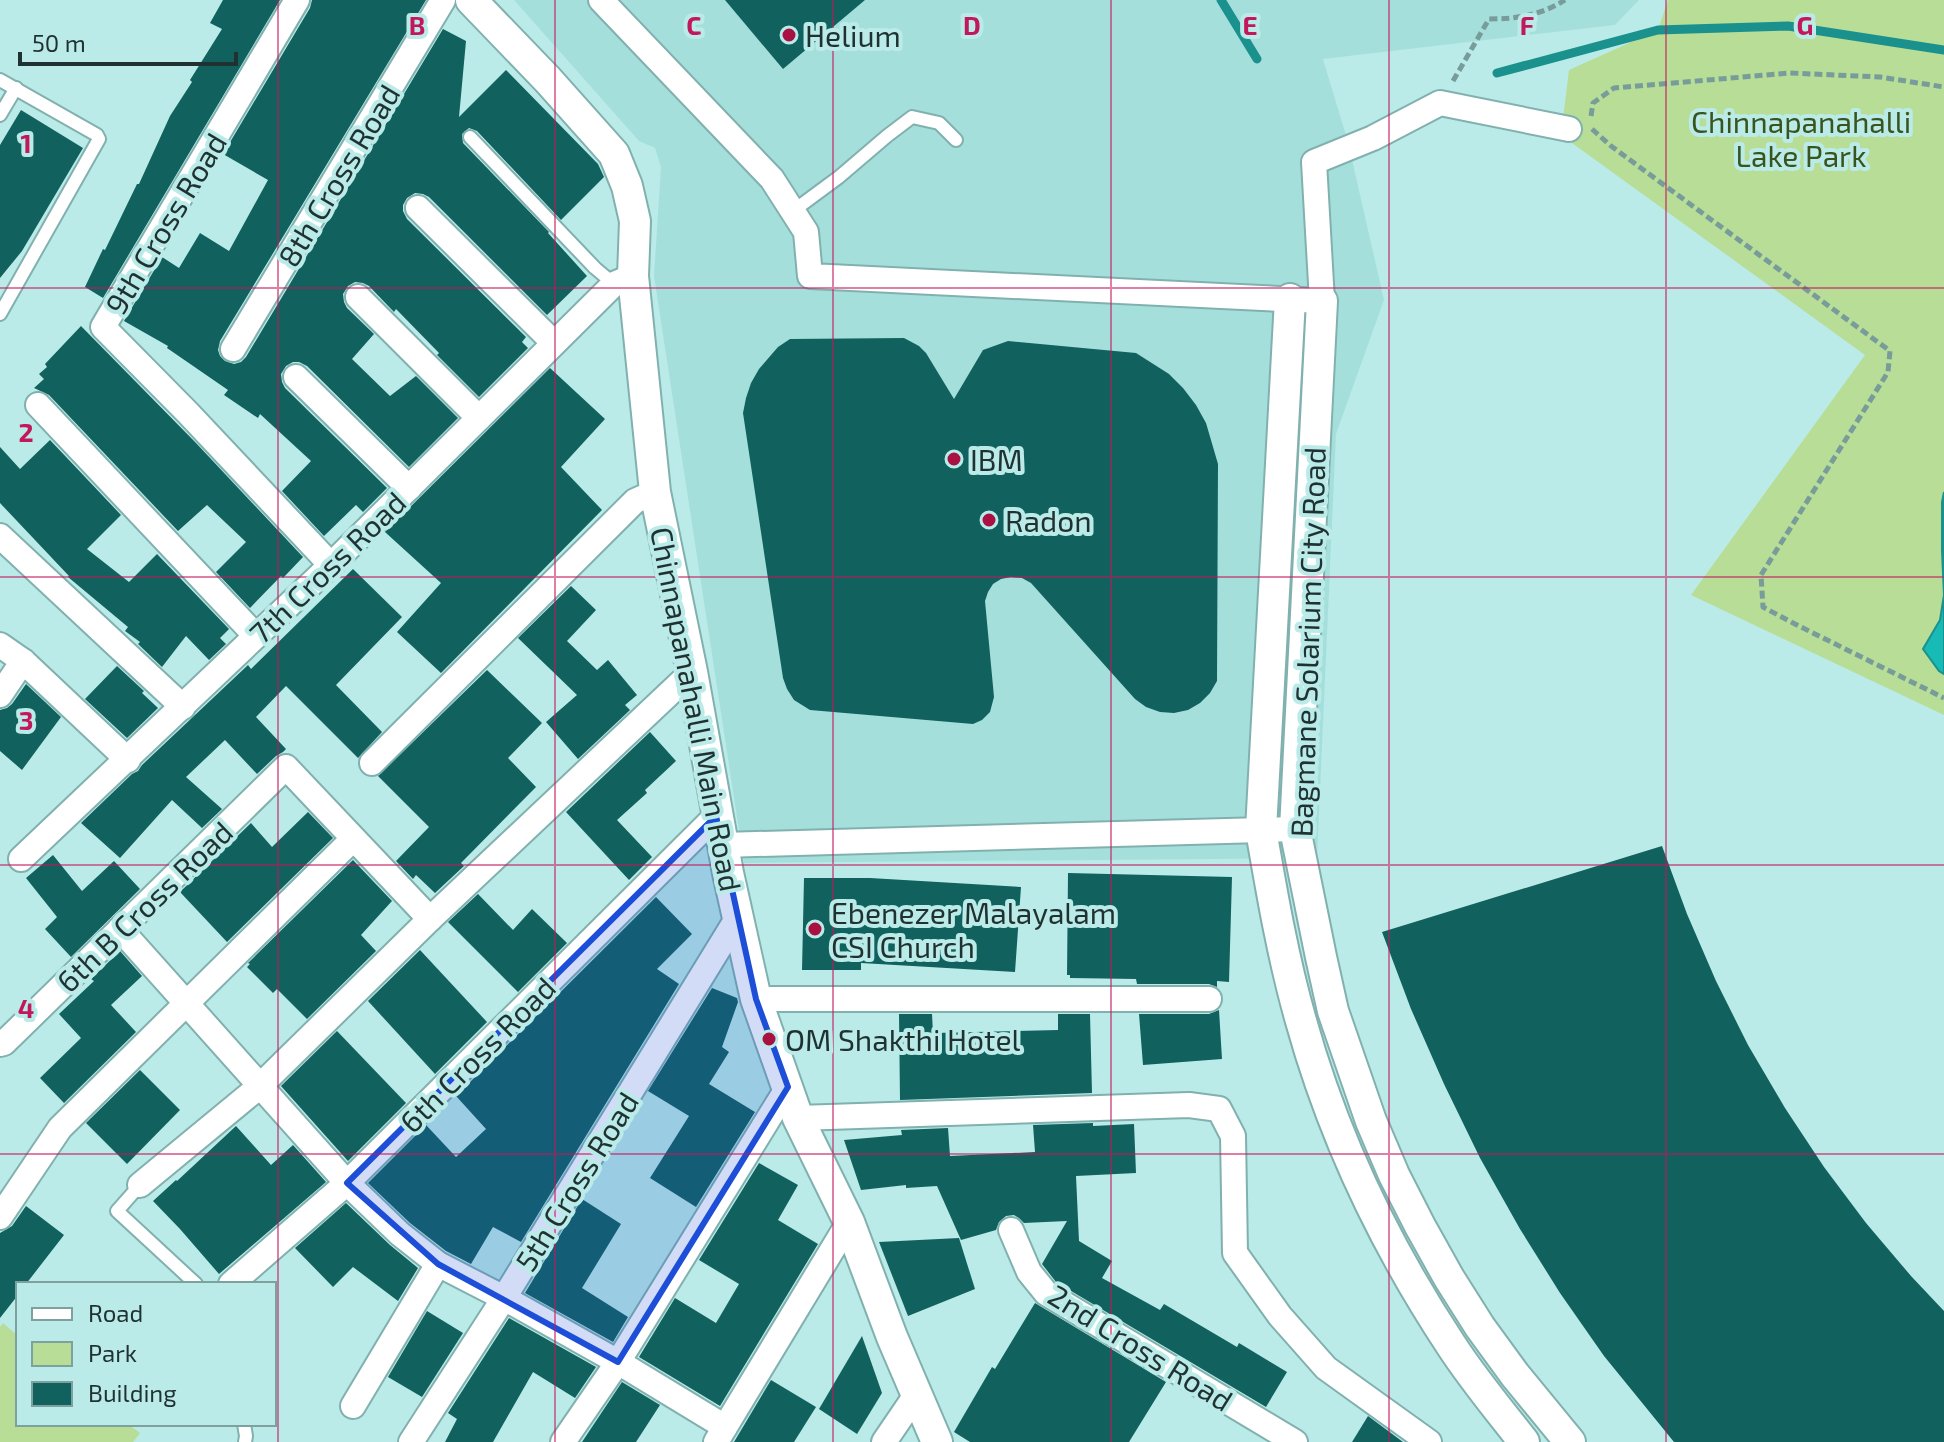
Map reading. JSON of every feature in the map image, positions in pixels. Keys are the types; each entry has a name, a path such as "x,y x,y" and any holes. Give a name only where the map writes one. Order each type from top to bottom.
{"street":[{"name":"9th Cross Road","path":"297,0 103,327 331,565"},
{"name":"8th Cross Road","path":"233,349 443,0"},
{"name":"Chinnapanahalli Main Road","path":"471,0 614,154 627,186 635,221 623,280 655,492 692,672 719,830 756,999 798,1118 849,1222 916,1395 939,1439"},
{"path":"601,0 772,179 806,232 810,276 1322,301 1314,162 1373,138 1440,103 1569,129"},
{"path":"418,208 554,343"},
{"name":"7th Cross Road","path":"21,859 331,565 554,343 623,280"},
{"path":"358,297 479,418"},
{"name":"Bagmane Solarium City Road","path":"1290,299 1261,830 1275,911 1318,1077 1363,1189 1420,1295 1461,1359 1524,1442"},
{"name":"Bagmane Solarium City Road","path":"1322,301 1295,829 1312,917 1333,1011 1371,1121 1394,1175 1449,1278 1480,1327 1570,1442"},
{"path":"296,377 409,488"},
{"path":"38,405 256,636"},
{"path":"372,763 635,501 655,492"},
{"path":"0,536 183,707"},
{"path":"0,645 23,661 128,760"},
{"path":"0,695 23,661"},
{"path":"140,1185 260,1086 430,919 692,672"},
{"name":"6th B Cross Road","path":"0,1044 286,767 353,839"},
{"path":"719,830 1295,829"},
{"name":"6th Cross Road","path":"233,1282 347,1183 719,830"},
{"path":"0,1217 60,1128 353,839 430,919"},
{"name":"5th Cross Road","path":"411,1442 504,1298 738,917"},
{"path":"120,929 347,1183 400,1234 438,1264 618,1362 720,1435 849,1222"},
{"path":"756,999 1209,999"},
{"path":"563,1442 618,1362 788,1087"},
{"path":"798,1118 1189,1105 1219,1109 1233,1136 1235,1253 1280,1316 1326,1368 1429,1442"},
{"name":"2nd Cross Road","path":"1011,1230 1029,1272 1046,1293 1295,1442"},
{"path":"353,1406 438,1264"},
{"path":"884,1442 916,1395"}],"lane":[{"path":"0,80 97,135 99,139 0,314"},
{"path":"0,115 16,88"},
{"path":"793,211 912,117 939,123 956,140"},
{"path":"470,137 595,268 623,280"},
{"path":"140,1185 117,1211 194,1282"}],"path":[{"path":"1440,103 1489,19 1533,15 1565,0"},
{"path":"1944,87 1880,77 1790,73 1614,88 1593,103 1590,127 1611,146 1890,351 1888,372 1761,575 1763,607 1944,698"}],"highlighted area":[{"path":"716,816 756,999 788,1087 618,1362 438,1264 347,1183"}],"shaded area":[{"path":"514,0 1639,0 1615,25 1323,59 1348,142 1384,300 1336,434 1317,858 744,863 654,276 661,167 655,148 639,141"}],"green space":[{"name":"Chinnapanahalli Lake Park","path":"1668,0 1944,0 1944,715 1691,595 1865,355 1561,135 1569,70 1658,30"},
{"path":"3,1323 16,1334 16,1426 131,1426 140,1433 133,1442 0,1442 0,1327"}],"water":[{"path":"1944,492 1944,595 1942,502"},
{"path":"1944,595 1944,674 1923,649 1940,620"}],"building":[{"path":"223,0 280,0 103,298 85,287 139,184 170,116 222,29 210,23"},
{"path":"312,0 426,0 220,341 218,350 225,361 234,364 246,357 443,29 466,41 459,117 506,70 598,164 604,177 561,220 477,131 469,128 462,134 463,143 587,276 547,315 429,197 415,193 407,198 403,211 407,219 526,337 522,342 528,348 479,397 398,311 396,309 394,312 369,286 355,282 348,286 343,294 347,308 374,334 352,359 390,396 416,376 458,418 409,467 307,366 293,362 286,366 281,374 285,388 387,488 363,512 356,505 324,536 282,491 311,461 260,414 258,418 224,395 228,390 168,346 124,321 162,257 179,268 200,233 229,251 268,180 223,154"},
{"name":"Helium","path":"725,0 865,0 783,69"},
{"path":"21,110 83,148 22,251 0,278 0,145"},
{"path":"81,326 303,557 250,608 216,572 246,542 207,505 178,531 49,395 34,388 44,379 39,374 47,367 45,364"},
{"name":"Radon","path":"904,338 926,353 954,399 983,350 1008,341 1136,353 1169,374 1183,388 1206,423 1218,464 1217,681 1200,703 1174,713 1146,707 1135,699 1031,583 1011,577 993,584 985,601 994,697 990,712 982,720 973,724 810,710 794,700 783,678 743,413 746,398 759,369 778,347 790,339"},
{"path":"550,368 605,419 561,467 602,510 441,673 397,632 441,583 385,532"},
{"path":"50,440 121,515 87,549 129,582 157,554 229,629 220,638 226,644 209,660 186,636 162,667 138,644 140,642 125,631 128,627 68,577 0,503 0,447 20,469"},
{"path":"353,569 402,617 336,685 382,732 358,758 286,686 256,717 286,749 283,752 257,774 225,740 186,777 222,809 202,828 172,800 120,858 81,823 248,665 251,669"},
{"path":"571,586 596,610 567,641 597,670 608,660 637,695 625,705 630,710 578,759 546,722 577,695 518,638"},
{"path":"117,666 158,708 127,738 85,699"},
{"path":"487,670 542,723 508,758 536,787 435,893 416,875 413,879 396,861 429,827 378,776"},
{"path":"26,684 61,717 22,770 0,751 0,710 12,704"},
{"path":"650,732 676,761 617,820 652,857 629,880 566,812"},
{"path":"308,812 333,838 227,942 180,892 251,823 272,847"},
{"path":"1662,846 1716,981 1748,1045 1785,1108 1866,1223 1944,1311 1944,1442 1674,1442 1604,1356 1560,1293 1480,1158 1444,1084 1382,932"},
{"path":"53,855 82,891 114,861 140,889 71,957 45,929 57,917 26,878"},
{"path":"353,860 392,901 361,935 376,951 307,1019 277,989 273,993 247,967 248,963"},
{"path":"1068,873 1232,877 1229,982 1217,981 1217,987 1209,984 1137,984 1136,979 1070,978 1067,975"},
{"path":"804,878 870,878 1021,887 1015,972 861,963 861,970 802,970"},
{"path":"478,894 513,930 532,909 567,943 518,992 448,922"},
{"path":"656,897 692,934 657,969 679,984 521,1242 493,1227 471,1264 446,1251 410,1223 368,1183 426,1125 456,1157 486,1129 456,1096"},
{"path":"420,950 487,1022 435,1074 368,1001"},
{"path":"120,951 142,976 111,1005 136,1032 64,1103 40,1078 81,1038 59,1014"},
{"path":"712,988 737,998 738,1002 722,1047 729,1052 709,1084 755,1112 696,1207 650,1178 689,1116 648,1091"},
{"path":"1219,1010 1222,1059 1143,1065 1139,1014 1209,1014"},
{"path":"899,1014 932,1014 933,1033 1058,1030 1058,1014 1090,1014 1092,1093 900,1100"},
{"path":"337,1031 406,1103 348,1161 281,1086"},
{"path":"140,1070 180,1110 127,1164 86,1123"},
{"path":"1093,1123 1093,1126 1134,1124 1136,1173 1076,1176 1079,1241 1112,1261 1102,1278 1160,1310 1164,1304 1287,1372 1266,1407 1056,1282 1042,1264 1067,1221 1024,1223 1014,1215 1006,1216 996,1230 961,1240 937,1186 906,1188 906,1185 861,1190 844,1140 902,1135 901,1130 948,1128 950,1156 1035,1152 1033,1125"},
{"path":"236,1126 271,1165 293,1145 326,1182 219,1274 153,1201"},
{"path":"759,1163 798,1185 778,1220 818,1244 720,1406 639,1357 675,1298 716,1323 739,1284 699,1260"},
{"path":"582,1199 621,1224 582,1288 628,1317 613,1342 525,1293"},
{"path":"346,1203 418,1268 398,1301 353,1267 333,1287 295,1248"},
{"path":"26,1206 64,1235 28,1282 16,1282 16,1298 0,1318 0,1233 12,1226"},
{"path":"959,1238 975,1289 908,1316 879,1242"},
{"path":"1035,1303 1166,1382 1129,1442 970,1442 954,1432"},
{"path":"427,1311 463,1333 422,1397 388,1377"},
{"path":"509,1318 596,1367 575,1398 533,1372 493,1442 445,1442 457,1419 448,1413"},
{"path":"862,1336 882,1393 857,1434 819,1409"},
{"path":"771,1380 816,1407 794,1442 734,1442"},
{"path":"622,1382 660,1405 636,1442 582,1442"},
{"path":"1368,1416 1403,1442 1352,1442"}],"waterway":[{"path":"1221,0 1257,59"},
{"path":"1497,73 1658,30 1788,26 1944,50"}],"place":[{"name":"Helium","path":"789,35"},
{"name":"IBM","path":"954,459"},
{"name":"Radon","path":"989,520"},
{"name":"Ebenezer Malayalam CSI Church","path":"815,929"},
{"name":"OM Shakthi Hotel","path":"769,1039"}]}
